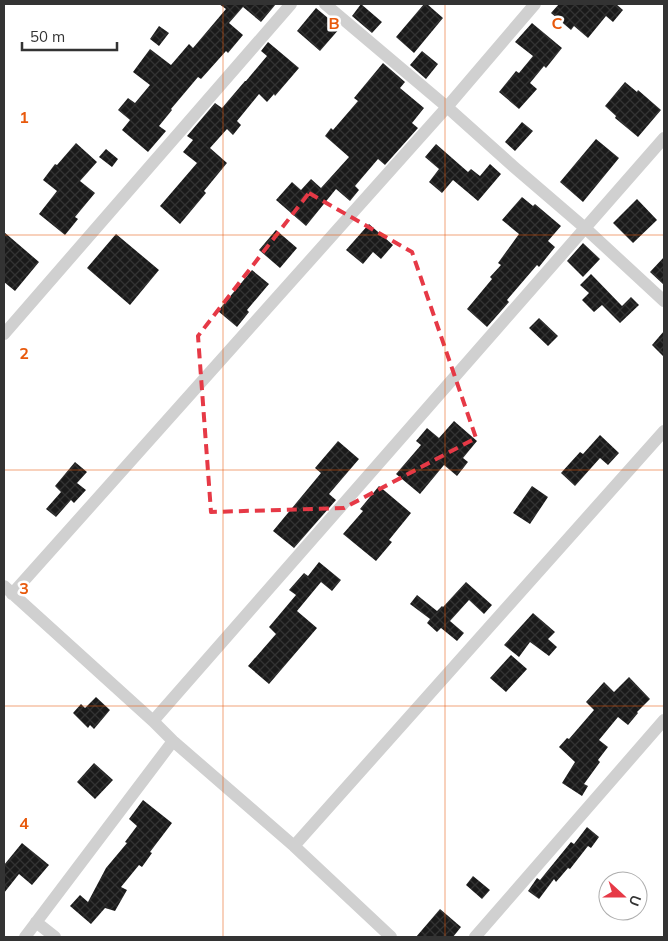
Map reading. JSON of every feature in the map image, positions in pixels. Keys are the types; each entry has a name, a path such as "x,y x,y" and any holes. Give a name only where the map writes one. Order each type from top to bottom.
{"street":[{"path":"4,334 291,4"},
{"path":"325,4 447,107 585,228 664,301"},
{"path":"391,937 294,846 173,741 8,590 447,107 535,4"},
{"path":"153,721 664,138"},
{"path":"294,846 664,431"},
{"path":"474,937 664,720"},
{"path":"25,937 173,741"},
{"path":"36,922 55,937"}],"highlighted area":[{"path":"309,193 412,252 476,438 344,508 211,512 198,336"}],"building":[{"path":"219,4 276,4 261,22 243,7 229,23 243,35 228,53 226,51 201,79 198,77 171,109 159,126 166,131 148,152 122,130 130,120 118,110 128,98 135,103 150,85 133,72 150,49 171,65 189,44 193,48 226,9"},
{"path":"361,4 382,22 372,33 352,16"},
{"path":"424,4 427,4 443,18 414,53 396,37"},
{"path":"559,4 616,4 623,10 613,22 606,16 588,38 574,26 571,30 551,13"},
{"path":"316,8 340,28 320,51 297,31"},
{"path":"532,23 562,48 546,68 544,66 530,83 537,89 519,109 499,92 516,71 519,73 533,56 515,42"},
{"path":"159,26 169,33 159,46 150,39"},
{"path":"268,42 299,68 275,96 274,94 267,102 259,94 237,121 241,125 233,135 227,129 210,148 227,163 204,191 206,193 180,224 160,206 197,163 183,152 193,140 187,136 215,103 222,108 246,81 267,56 261,51"},
{"path":"422,51 438,64 426,79 410,65"},
{"path":"383,63 405,82 400,88 424,108 412,123 418,128 385,165 378,159 355,186 359,190 350,201 336,189 306,226 276,200 292,182 301,190 311,179 321,188 349,157 325,136 331,128 333,130 358,101 354,98"},
{"path":"625,82 637,92 638,90 661,110 638,137 615,118 616,116 605,106"},
{"path":"522,122 533,131 515,151 505,142"},
{"path":"596,139 619,158 583,202 560,182"},
{"path":"76,143 97,162 80,181 95,193 75,217 78,219 65,235 39,214 57,191 43,180 55,164 57,165"},
{"path":"436,144 468,172 471,169 480,176 490,164 501,174 478,201 453,180 442,193 429,182 439,169 425,157"},
{"path":"106,149 118,159 112,167 99,157"},
{"path":"522,197 533,206 535,204 561,226 548,241 555,247 539,267 537,265 507,300 509,302 487,327 467,309 492,279 490,277 501,265 498,263 519,234 502,220"},
{"path":"637,199 657,220 633,243 613,223"},
{"path":"369,224 393,245 381,259 373,252 363,264 346,250"},
{"path":"276,230 297,248 280,268 259,250"},
{"path":"4,232 39,262 15,291 4,282"},
{"path":"116,234 159,270 130,305 87,268"},
{"path":"583,243 600,259 583,277 567,261"},
{"path":"664,257 664,285 650,272"},
{"path":"252,270 269,284 247,310 249,312 237,327 218,311"},
{"path":"591,274 622,306 631,297 639,305 620,323 602,305 594,312 582,300 589,293 580,285"},
{"path":"539,318 558,336 548,346 529,328"},
{"path":"664,331 664,357 652,345"},
{"path":"454,421 477,441 463,458 468,462 457,476 444,465 420,494 396,474 421,445 416,441 427,428 439,438"},
{"path":"600,435 619,453 608,465 600,458 575,486 561,473 580,452 583,454"},
{"path":"338,441 359,459 329,494 336,500 294,548 273,531 321,473 315,468"},
{"path":"75,462 87,472 77,483 86,490 74,503 71,500 56,517 46,509 61,492 55,486"},
{"path":"379,486 411,513 389,540 392,542 376,561 343,534 363,511 360,509"},
{"path":"532,486 548,497 530,524 513,513"},
{"path":"319,562 341,580 332,591 321,582 297,611 317,628 269,684 248,666 276,634 269,627 296,595 289,590 304,573 308,576"},
{"path":"466,582 492,605 484,614 469,600 450,621 464,633 457,641 441,628 437,632 427,623 430,619 410,604 417,595 437,611"},
{"path":"533,613 555,632 548,639 557,647 549,656 530,642 519,657 504,645"},
{"path":"511,655 527,669 506,692 490,678"},
{"path":"629,677 650,699 637,712 628,725 618,717 599,740 608,747 584,784 588,786 582,796 562,783 575,762 559,747 567,738 569,739 594,710 586,702 604,682 614,692"},
{"path":"96,697 110,710 94,729 90,725 88,728 73,713 81,704 85,708"},
{"path":"94,763 113,780 95,799 77,782"},
{"path":"143,800 172,823 150,852 152,853 142,867 139,865 121,887 127,890 115,911 105,908 91,924 70,906 80,895 88,902 106,868 127,843 125,842 137,826 129,819"},
{"path":"587,827 599,837 591,848 588,846 570,869 568,868 556,882 554,879 539,899 528,891 537,878 540,880 571,842 574,844"},
{"path":"22,843 49,865 32,885 19,874 4,893 4,865"},
{"path":"473,876 490,890 482,899 466,885"},
{"path":"440,909 461,927 453,937 416,937"}]}
